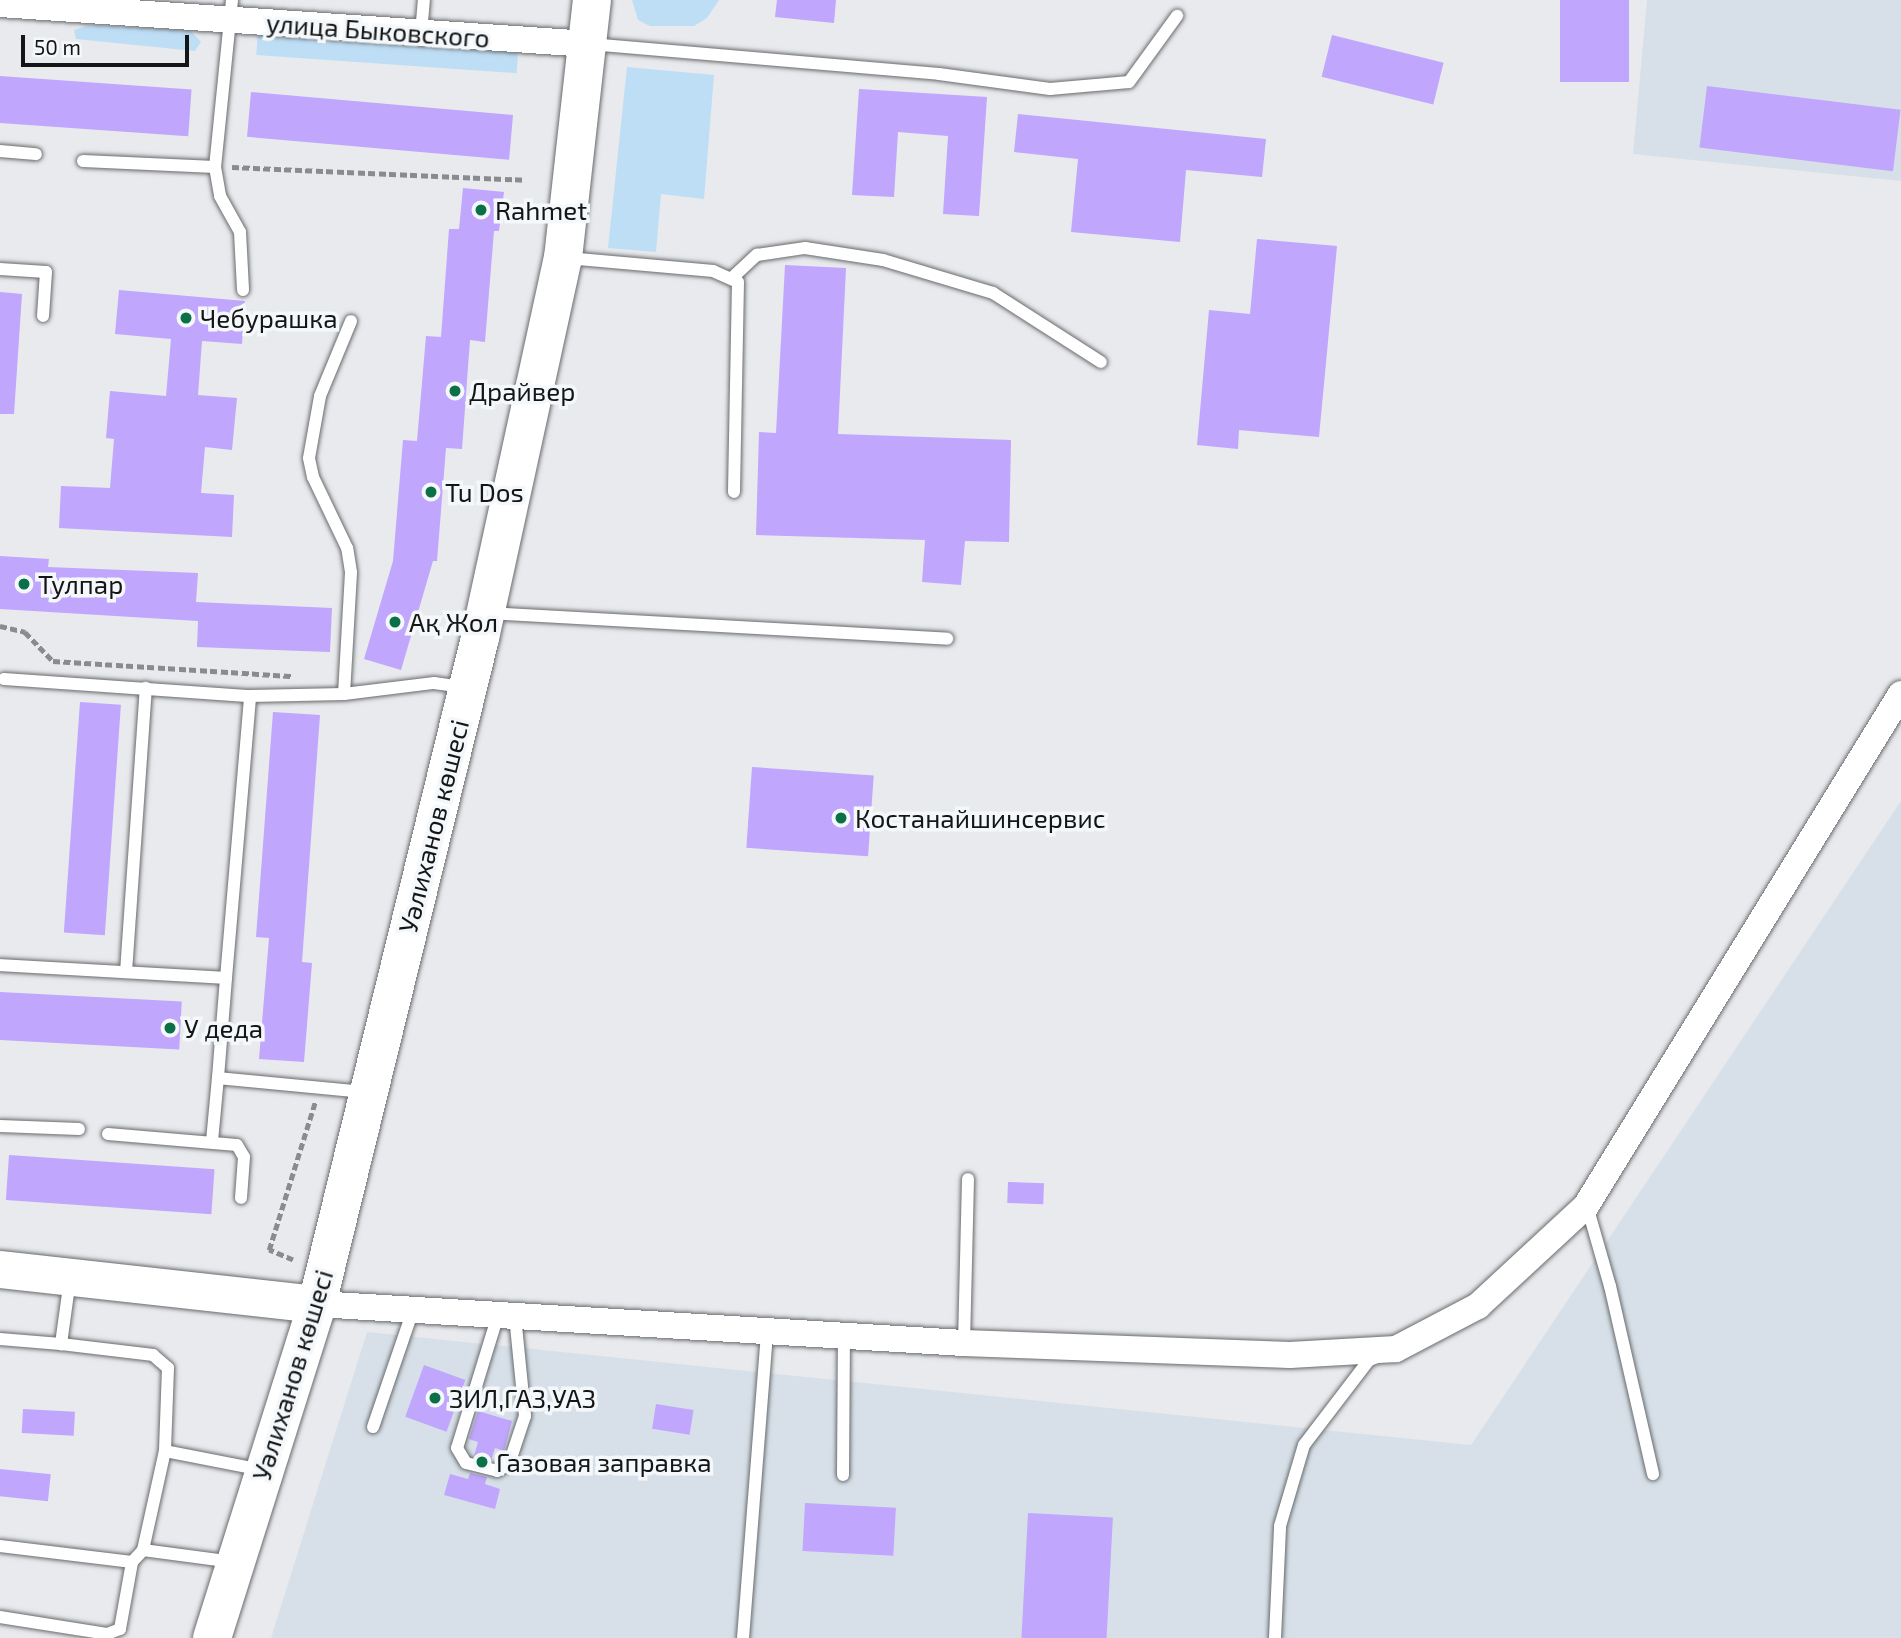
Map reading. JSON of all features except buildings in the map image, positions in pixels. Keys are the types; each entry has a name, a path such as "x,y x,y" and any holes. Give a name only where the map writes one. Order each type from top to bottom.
{"highway":[{"name":"Уәлиханов көшесі","path":"212,1638 317,1304 468,687 563,258 592,0"}],"street":[{"name":"улица Быковского","path":"6,3 232,10 421,33 589,44"},
{"path":"0,1269 317,1304 414,1307 964,1343 1147,1346 1290,1354 1396,1349 1478,1306 1587,1206 1901,694"}],"lane":[{"path":"421,33 424,0"},
{"path":"232,10 215,167 220,196 240,232 243,290"},
{"path":"589,44 939,74 1050,89 1129,82 1177,16"},
{"path":"0,151 36,154"},
{"path":"83,161 215,167"},
{"path":"563,258 733,276 757,255 805,248 883,260 993,293 1101,362"},
{"path":"0,269 46,272 43,316"},
{"path":"733,276 741,300 734,492"},
{"path":"344,694 351,572 346,548 313,477 309,458 320,396 351,321"},
{"path":"485,612 947,639"},
{"path":"4,679 250,696 344,694 434,683 468,687"},
{"path":"126,972 146,688"},
{"path":"212,1141 250,696"},
{"path":"0,965 226,978"},
{"path":"218,1079 320,1086 367,1093"},
{"path":"0,1126 79,1129"},
{"path":"108,1134 231,1143 242,1150 241,1198"},
{"path":"964,1343 968,1180"},
{"path":"1587,1206 1610,1286 1653,1474"},
{"path":"61,1344 70,1275"},
{"path":"373,1427 414,1307"},
{"path":"507,1315 524,1416 509,1464 498,1471 467,1463 457,1448 507,1315"},
{"path":"743,1638 767,1329"},
{"path":"843,1475 844,1334"},
{"path":"0,1339 153,1355 168,1368 165,1451 143,1550 131,1562 125,1633 107,1634 0,1617"},
{"path":"1275,1638 1280,1525 1304,1446 1369,1360 1396,1349"},
{"path":"165,1451 263,1470"},
{"path":"0,1546 131,1562"},
{"path":"143,1550 235,1562"}],"path":[{"path":"215,167 525,180"},
{"path":"0,626 25,632 52,661 306,677"},
{"path":"293,1260 269,1250 320,1086"}],"shaded area":[{"path":"632,0 719,0 707,18 694,26 650,26 638,20"},
{"path":"1647,0 1901,0 1901,181 1633,154"},
{"path":"90,25 190,30 201,42 195,51 76,39 74,30"},
{"path":"258,30 518,48 517,73 256,55"},
{"path":"627,67 714,75 704,199 661,194 656,252 608,248"},
{"path":"1901,801 1901,1638 271,1638 367,1332 1471,1445"}],"place":[{"name":"Rahmet","path":"481,210"},
{"name":"Чебурашка","path":"186,318"},
{"name":"Драйвер","path":"455,391"},
{"name":"Tu Dos","path":"431,492"},
{"name":"Тулпар","path":"24,584"},
{"name":"Ақ Жол","path":"395,622"},
{"name":"Костанайшинсервис","path":"841,818"},
{"name":"У деда","path":"170,1028"},
{"name":"ЗИЛ,ГАЗ,УАЗ","path":"435,1398"},
{"name":"Газовая заправка","path":"482,1462"}]}
